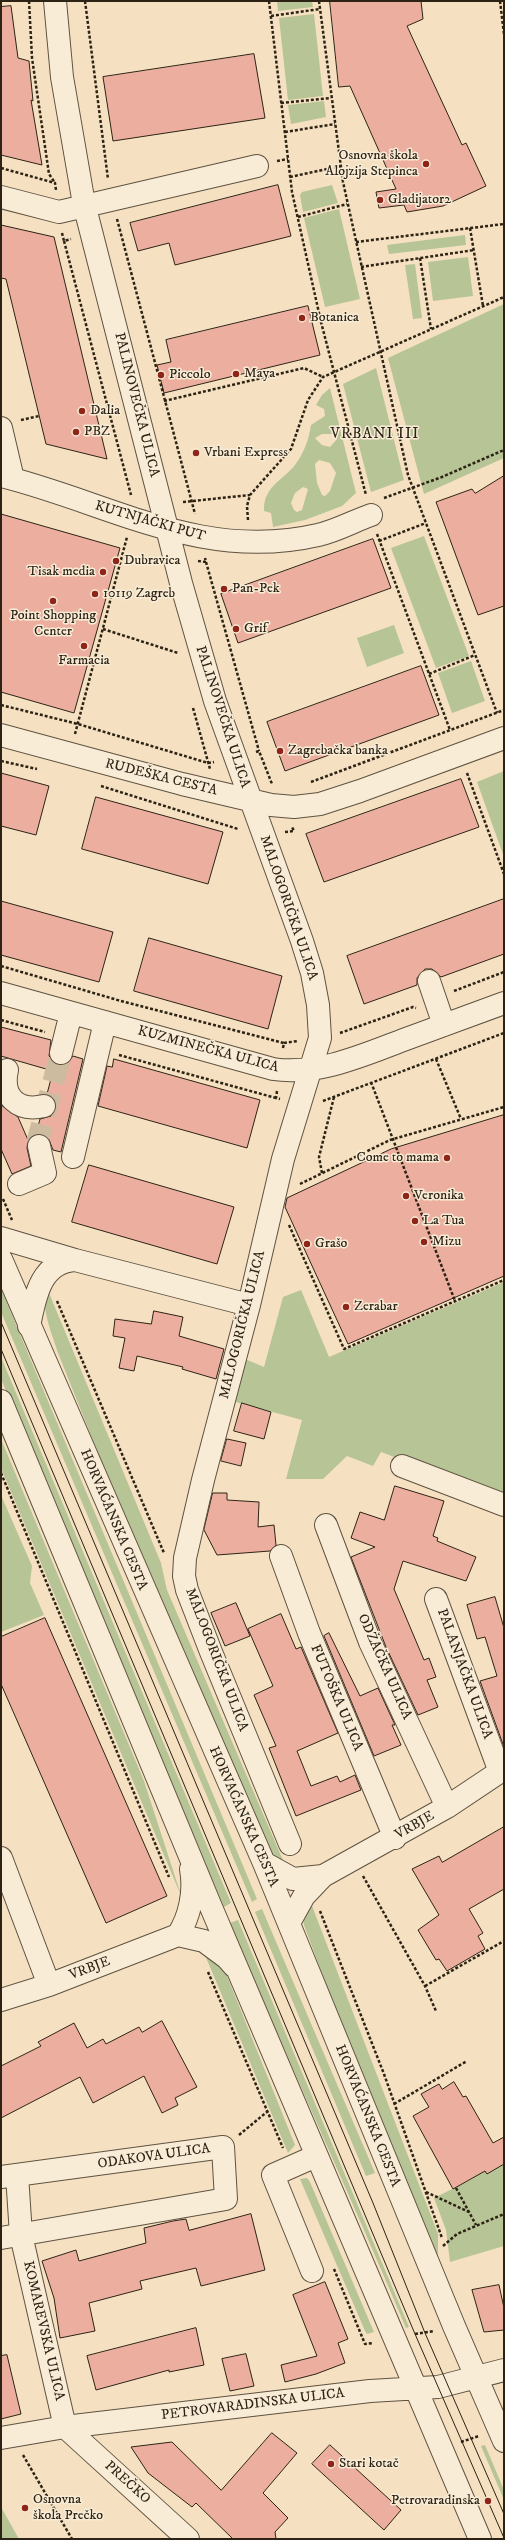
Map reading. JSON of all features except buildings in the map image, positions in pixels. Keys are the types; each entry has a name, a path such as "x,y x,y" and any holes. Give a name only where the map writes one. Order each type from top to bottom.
{"street":[{"name":"PALINOVEČKA ULICA","path":"55,1 62,78 84,204 198,645 250,800"},
{"path":"1,197 59,212 84,204 257,166"},
{"path":"1,428 7,477"},
{"name":"KUTNJAČKI PUT","path":"7,477 168,530 229,542 270,542 318,535 370,509"},
{"name":"RUDEŠKA CESTA","path":"1,735 182,784 250,800 294,807 320,804 504,738"},
{"name":"MALOGORIČKA ULICA","path":"250,800 312,973 318,1005 320,1038 312,1069 283,1159 249,1305 203,1480 185,1558 184,1576 187,1590 211,1652 290,1844"},
{"path":"429,981 441,1015"},
{"name":"KUZMINEČKA ULICA","path":"1,993 280,1070 312,1069 357,1058 441,1015 504,1003"},
{"path":"62,1045 71,1013"},
{"path":"73,1157 97,1048 105,1022"},
{"path":"7,1070 6,1083 12,1100 27,1108 44,1106"},
{"path":"10,1189 46,1173 39,1146"},
{"path":"8,1231 75,1260 249,1305"},
{"name":"HORVAĆANSKA CESTA","path":"1,1259 264,1863 476,2378 504,2441"},
{"path":"30,1326 36,1294 44,1277 53,1267 64,1261 75,1260"},
{"path":"1,1401 316,2156 480,2539"},
{"path":"402,1466 504,1505"},
{"name":"ODŽAČKA ULICA","path":"326,1525 370,1642 447,1807"},
{"name":"FUTOŠKA ULICA","path":"281,1556 309,1633 395,1838"},
{"name":"PALANJAČKA ULICA","path":"436,1599 502,1770"},
{"name":"VRBJE","path":"289,1923 304,1896 323,1876 395,1838 447,1807 502,1770"},
{"path":"189,1854 192,1892 188,1920 178,1935 204,1941 227,1958 239,1973"},
{"path":"1,1858 48,1986"},
{"name":"VRBJE","path":"264,1863 293,1879 323,1876"},
{"name":"VRBJE","path":"1,2000 48,1986 178,1935"},
{"name":"ODAKOVA ULICA","path":"223,2147 226,2199 11,2236 9,2176 223,2147"},
{"path":"312,2272 273,2175 316,2156"},
{"name":"KOMAREVSKA ULICA","path":"11,2236 65,2427"},
{"name":"PETROVARADINSKA ULICA","path":"1,2438 65,2427 370,2391 448,2385 504,2370"},
{"name":"PREČKO","path":"65,2427 188,2539"}],"path":[{"path":"29,1 33,66 49,174 55,183"},
{"path":"85,1 105,160 112,198 164,401 192,503 250,495"},
{"path":"269,1 290,177 334,373 379,541 450,730"},
{"path":"319,1 331,98 348,204 379,352 413,489 496,713"},
{"path":"500,1 504,34"},
{"path":"271,16 320,9"},
{"path":"282,103 331,98"},
{"path":"285,132 335,124"},
{"path":"290,177 341,166"},
{"path":"298,217 348,204"},
{"path":"356,242 504,224"},
{"path":"470,228 483,306"},
{"path":"64,241 131,496"},
{"path":"361,267 474,250"},
{"path":"420,258 432,329"},
{"path":"248,527 247,506 250,495 291,449 308,400 323,378 504,297"},
{"path":"164,401 304,368 323,378"},
{"path":"370,509 504,450"},
{"path":"379,541 426,523"},
{"path":"1,705 78,724 128,537"},
{"path":"206,562 260,751"},
{"path":"103,629 178,653"},
{"path":"429,674 475,655"},
{"path":"308,783 504,710"},
{"path":"1,761 42,770"},
{"path":"466,770 504,874"},
{"path":"1,966 121,1001 284,1044 320,1038 346,1031 413,1007 422,1012 441,1015 453,991 504,972"},
{"path":"1,1020 62,1045"},
{"path":"320,1102 504,1033"},
{"path":"276,1098 284,1044"},
{"path":"97,1048 283,1100"},
{"path":"436,1059 461,1120"},
{"path":"371,1082 456,1301"},
{"path":"322,1173 319,1157 334,1097"},
{"path":"294,1186 394,1139 504,1107"},
{"path":"8,1231 10,1189"},
{"path":"286,1219 344,1349 504,1280"},
{"path":"1,1473 171,1882"},
{"path":"360,1869 425,1986 436,2011"},
{"path":"319,1908 394,2104 442,2236 444,2254"},
{"path":"425,1986 504,1941"},
{"path":"207,1970 284,2151"},
{"path":"394,2104 467,2061"},
{"path":"223,2147 268,2111"},
{"path":"456,2188 476,2225"},
{"path":"426,2192 469,2212"},
{"path":"443,2247 457,2234 504,2214"},
{"path":"411,2335 433,2331"},
{"path":"365,2344 374,2342"},
{"path":"456,2442 481,2435"},
{"path":"20,2449 72,2539"}],"green space":[{"path":"277,1 312,1 313,7 278,11"},
{"path":"314,14 323,96 288,100 279,18"},
{"path":"324,101 326,117 291,124 288,105"},
{"path":"332,185 338,203 303,212 300,195 302,192"},
{"path":"339,209 360,299 325,307 304,218"},
{"path":"465,235 466,245 389,254 387,245"},
{"path":"468,257 473,296 433,301 428,262"},
{"path":"415,264 422,318 413,319 405,265"},
{"path":"504,304 504,458 424,494 388,358"},
{"path":"376,368 404,480 371,492 343,384"},
{"path":"330,388 356,493 342,506 305,520 273,527 271,513 264,511 267,496 274,485 290,471 301,456 306,446 311,425 325,416 324,409 316,405 322,395","holes":["322,434 333,434 337,439 330,447 322,445 315,438","319,460 330,463 336,473 330,491 325,496 322,495 317,483 315,464","303,487 308,489 302,510 297,512 294,510 291,503 295,493"]},
{"path":"424,536 469,656 436,668 391,548"},
{"path":"394,625 404,653 367,667 357,638"},
{"path":"471,661 485,701 452,713 438,673"},
{"path":"504,771 504,857 477,782"},
{"path":"504,1282 504,1498 381,1452 373,1466 347,1456 323,1479 286,1479 302,1420 232,1401 245,1359 264,1367 283,1297 301,1290 329,1357"},
{"path":"47,1288 161,1563 167,1590 288,1872 270,1862 164,1618 58,1353 46,1312 45,1296"},
{"path":"1,1289 257,1899 252,1902 1,1312"},
{"path":"1,1357 231,1903 224,1907 1,1379"},
{"path":"1,1439 144,1781 182,1898 1,1468"},
{"path":"1,1495 32,1566 30,1583 44,1615 1,1632"},
{"path":"309,1898 438,2234 438,2262 369,2100 304,1925 303,1916"},
{"path":"262,1909 375,2173 366,2176 255,1912"},
{"path":"238,1920 409,2327 406,2328 230,1923"},
{"path":"202,1948 225,1971 295,2145 288,2153"},
{"path":"504,2164 504,2246 450,2262 446,2230 434,2198 472,2179 482,2165 487,2174"},
{"path":"307,2178 374,2332 367,2334 365,2331 300,2179"},
{"path":"485,2445 504,2490 504,2500 481,2446"},
{"path":"1,2507 19,2539 1,2539"}],"tunnel":[{"path":"39,1146 38,1140 61,1053"}],"tram line":[{"path":"1,1322 373,2203 425,2333 504,2514"},
{"path":"1,1349 415,2334 504,2538"}],"place":[{"name":"Osnovna škola Alojzija Stepinca","path":"426,164"},
{"name":"Gladijator2","path":"380,200"},
{"name":"Botanica","path":"302,318"},
{"name":"Maya","path":"236,374"},
{"name":"Piccolo","path":"161,375"},
{"name":"Dalia","path":"82,411"},
{"name":"PBZ","path":"76,432"},
{"name":"Vrbani Express","path":"196,453"},
{"name":"Dubravica","path":"116,561"},
{"name":"Tisak media","path":"103,572"},
{"name":"Pan-Pek","path":"224,589"},
{"name":"10119 Zagreb","path":"95,594"},
{"name":"Point Shopping Center","path":"53,601"},
{"name":"Grif","path":"236,629"},
{"name":"Farmacia","path":"84,646"},
{"name":"Zagrebačka banka","path":"280,751"},
{"name":"Come to mama","path":"447,1158"},
{"name":"Veronika","path":"406,1196"},
{"name":"La Tua","path":"415,1221"},
{"name":"Mizu","path":"424,1242"},
{"name":"Grašo","path":"307,1244"},
{"name":"Zerabar","path":"346,1307"},
{"name":"Stari kotač","path":"331,2464"},
{"name":"Petrovaradinska","path":"488,2501"},
{"name":"Osnovna škola Prečko","path":"25,2508"}],"district":[{"name":"VRBANI III","path":"375,435"}]}
